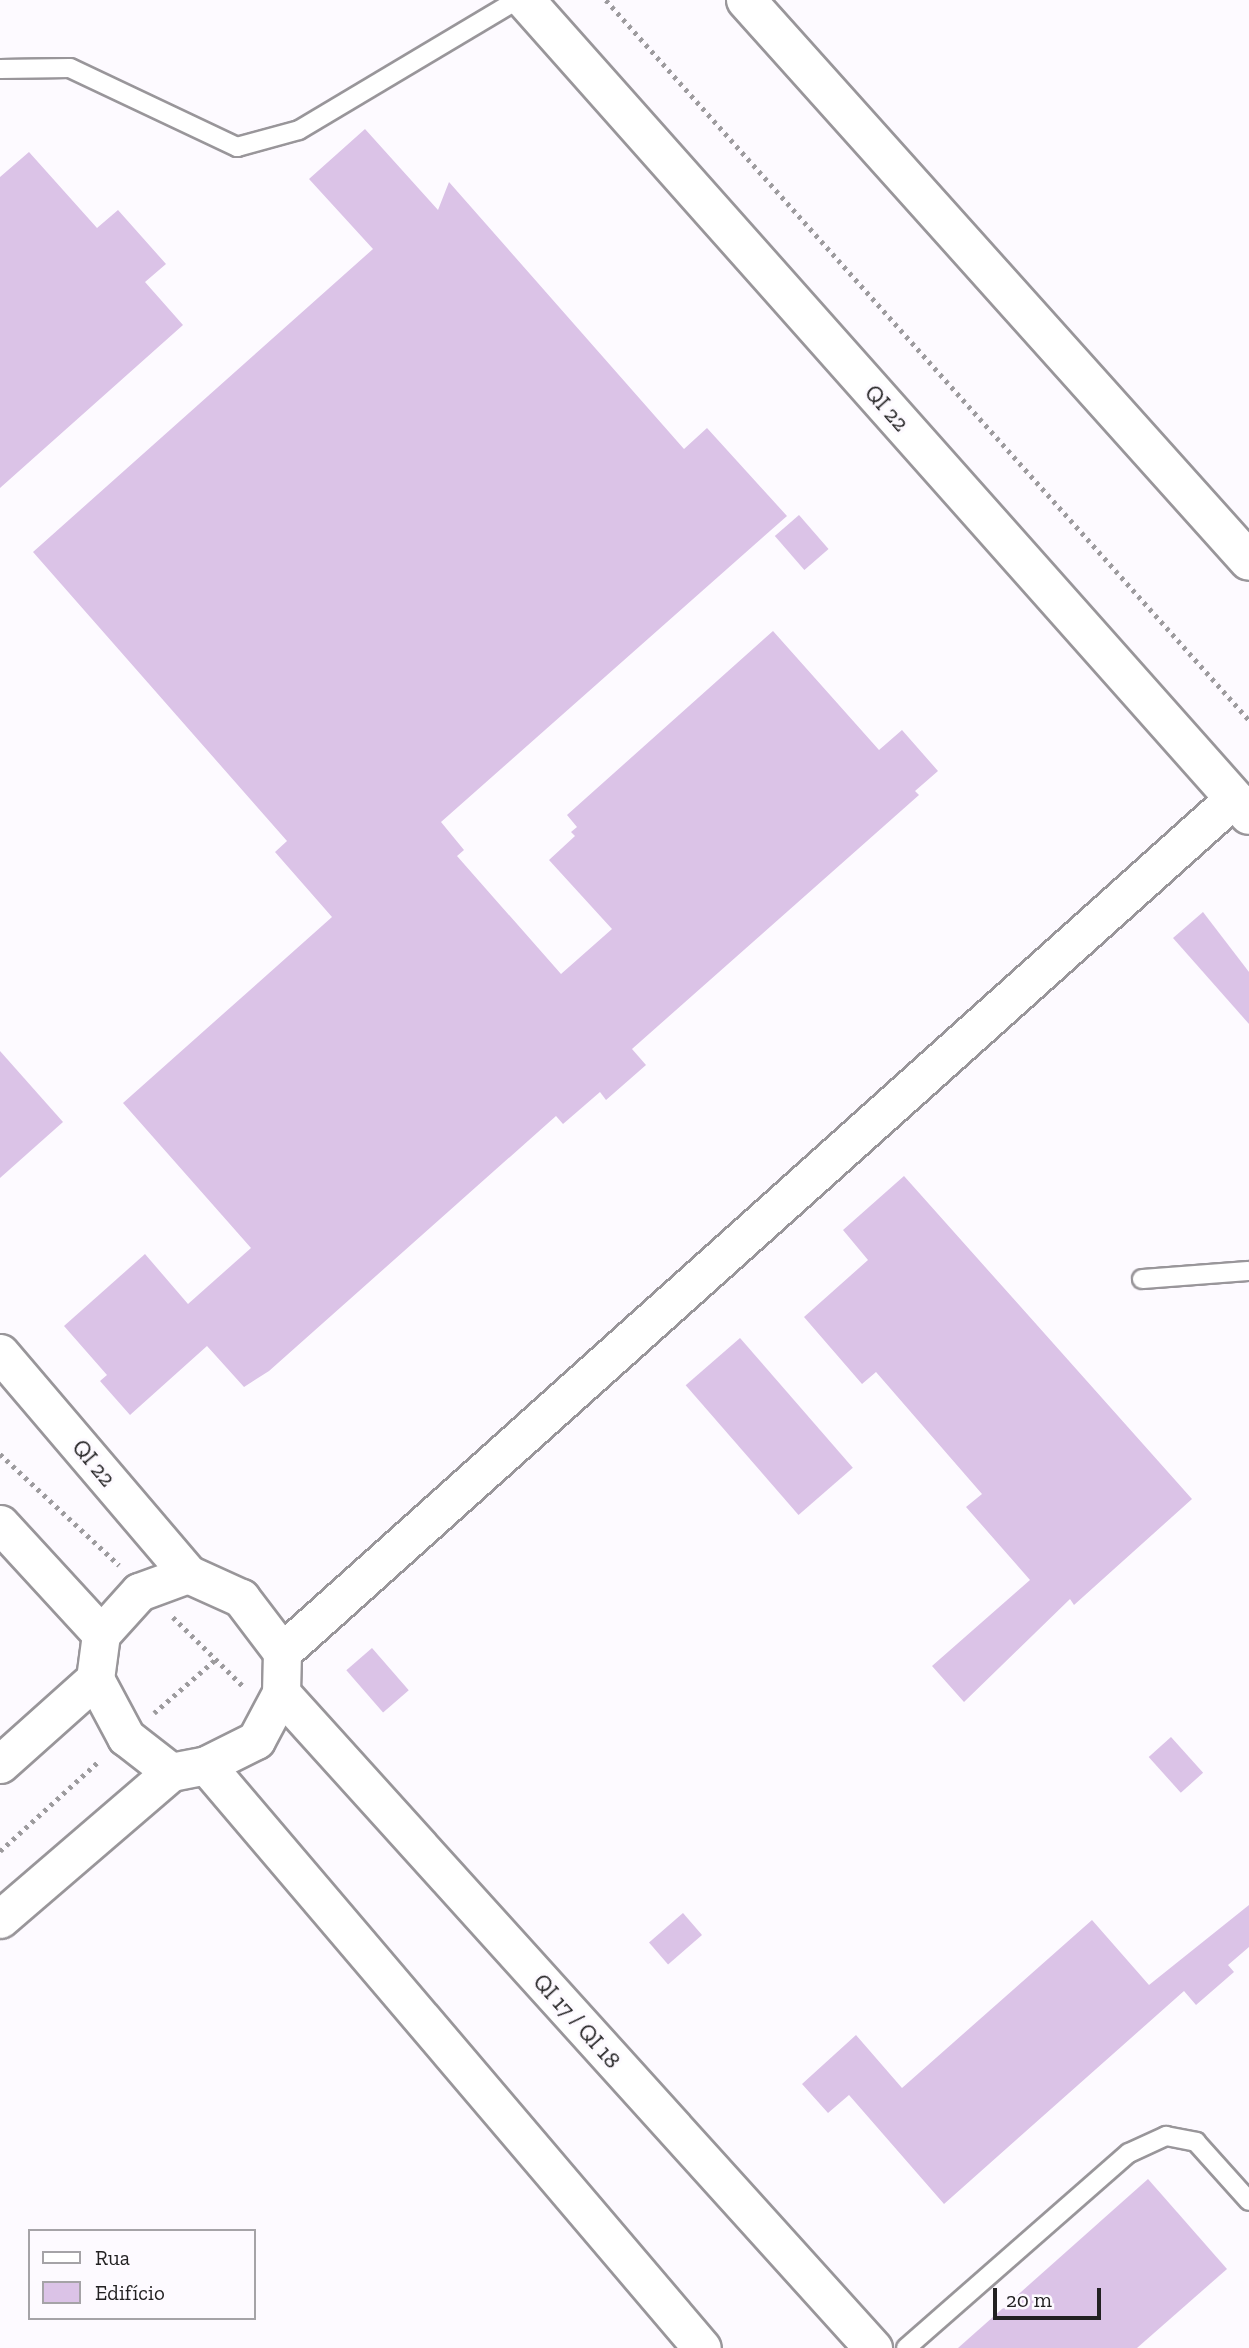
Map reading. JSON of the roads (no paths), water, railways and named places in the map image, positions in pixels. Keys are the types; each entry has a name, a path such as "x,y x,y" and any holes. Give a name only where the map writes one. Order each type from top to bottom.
{"street":[{"name":"QI 22","path":"525,0 1241,807"},
{"path":"746,0 1249,561"},
{"path":"282,1652 1241,807"},
{"name":"QI 22","path":"0,1353 188,1574"},
{"path":"0,1524 100,1634"},
{"path":"0,1919 170,1773 205,1765 256,1741 281,1693 282,1652 241,1598 188,1574 139,1592 100,1634 95,1679 126,1737 170,1773"},
{"path":"0,1764 95,1679"},
{"name":"QI 17 / QI 18","path":"281,1693 873,2348"},
{"path":"205,1765 702,2348"}],"lane":[{"path":"0,69 70,68 237,146 299,130 517,0"},
{"path":"1142,1279 1249,1270"},
{"path":"906,2348 1129,2153 1166,2136 1196,2142 1249,2201"}]}
